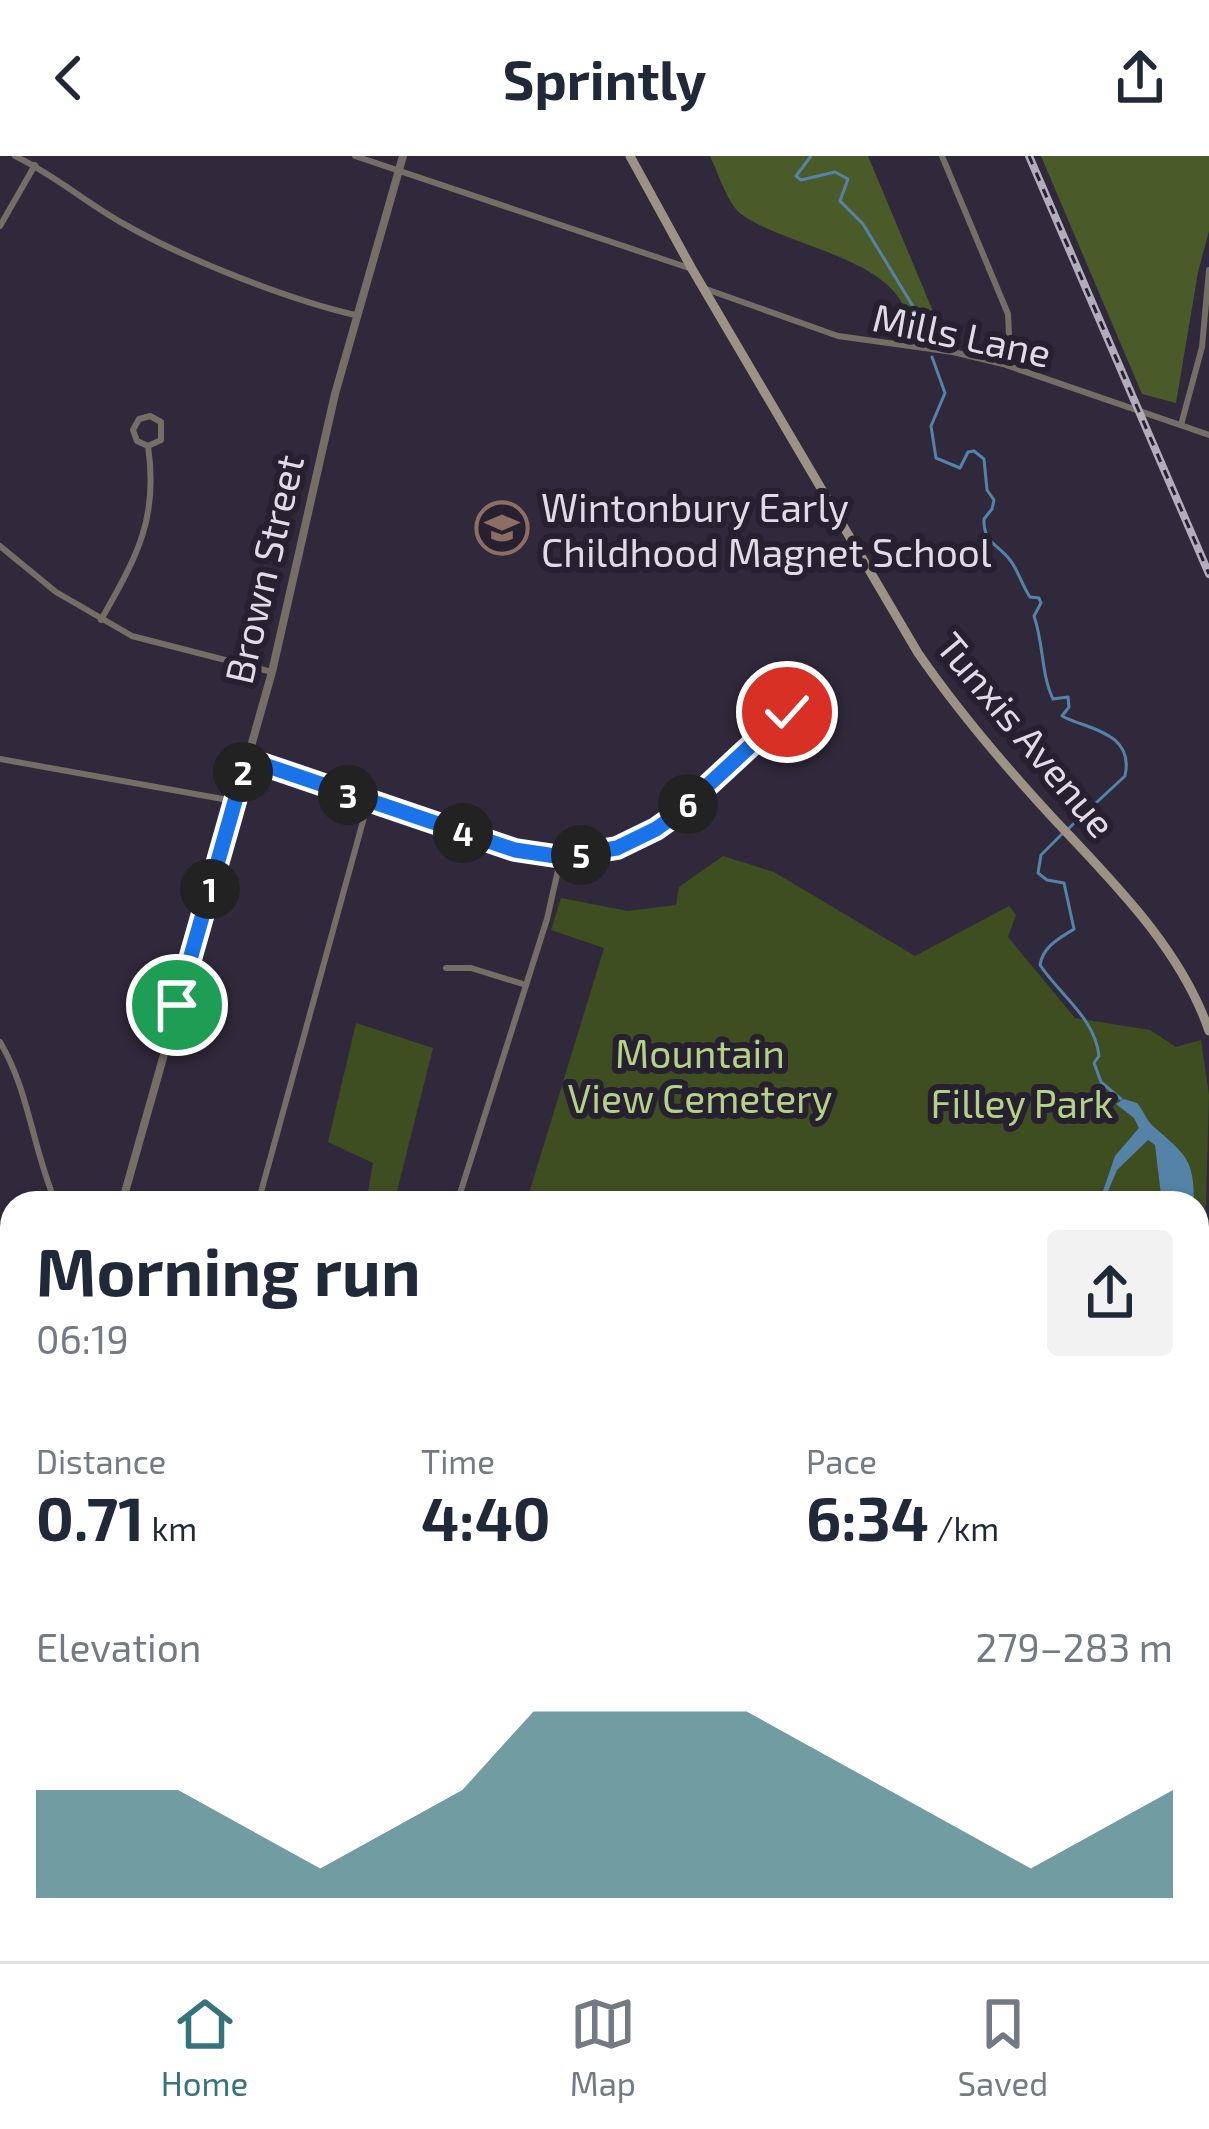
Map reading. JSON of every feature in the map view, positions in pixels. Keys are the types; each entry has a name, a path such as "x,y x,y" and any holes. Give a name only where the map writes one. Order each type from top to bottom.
{"main road":[{"name":"Tunxis Avenue","path":"630,156 918,653 948,696 1128,901 1189,985 1209,1031"}],"street":[{"path":"15,156 159,243 308,302 356,315"},
{"path":"355,156 692,269"},
{"name":"Brown Street","path":"125,1191 272,672 356,315 403,156"},
{"path":"942,156 1008,314 1003,364"},
{"path":"0,226 35,166"},
{"path":"1181,425 1202,347 1209,270"},
{"name":"Mills Lane","path":"704,288 838,336 1003,364 1209,435"},
{"path":"150,416 158,419 164,431 157,443 148,446 137,441 133,430 139,419 150,416"},
{"path":"101,620 136,557 148,520 152,501 148,446"},
{"path":"0,546 56,592 101,620 159,645 272,672"},
{"path":"247,759 515,850 562,857 617,848 656,829 787,712"},
{"path":"0,759 234,801"},
{"path":"262,1191 368,803"},
{"path":"461,1191 562,857"},
{"path":"446,968 471,968 526,985"},
{"path":"0,1042 52,1191"}],"green space":[{"path":"710,156 868,156 945,340 908,331 904,307 869,272 741,214"},
{"path":"1041,156 1209,156 1209,231 1176,403 1142,394"},
{"path":"723,856 774,872 915,956 1009,906 1016,915 1008,937 1075,1018 1150,1030 1176,1047 1201,1040 1209,1095 1206,1191 530,1191 604,948 551,930 561,898 628,911 676,905 679,887"},
{"path":"356,1023 433,1048 397,1191 368,1191 373,1163 328,1142"}],"water":[{"path":"1124,1099 1137,1103 1151,1124 1174,1144 1186,1159 1193,1191 1161,1191 1155,1145 1148,1140 1117,1170 1108,1191 1103,1191 1115,1156 1139,1128 1116,1104"}],"waterway":[{"path":"811,156 796,176 801,180 835,172 848,179 840,201 863,224 927,338"},
{"path":"932,357 945,393 931,426 936,458 960,468 968,452 984,459 987,490 994,500 984,519 986,533 1013,564 1030,597 1039,598 1034,616 1053,699 1068,697 1069,707 1062,716 1106,734 1123,749 1125,776 1069,828"},
{"path":"1062,834 1041,855 1038,873 1064,883 1074,929 1048,948 1040,965 1091,1030 1101,1082 1121,1099"}],"railway":[{"path":"1029,156 1209,574"}],"place":[{"name":"Wintonbury Early Childhood Magnet School","path":"502,528"}],"route":[{"path":"177,1005 247,759 515,850 562,857 617,848 656,829 787,712"}],"park label":[{"name":"Mountain View Cemetery","path":"700,1074"},
{"name":"Filley Park","path":"1022,1102"}]}
